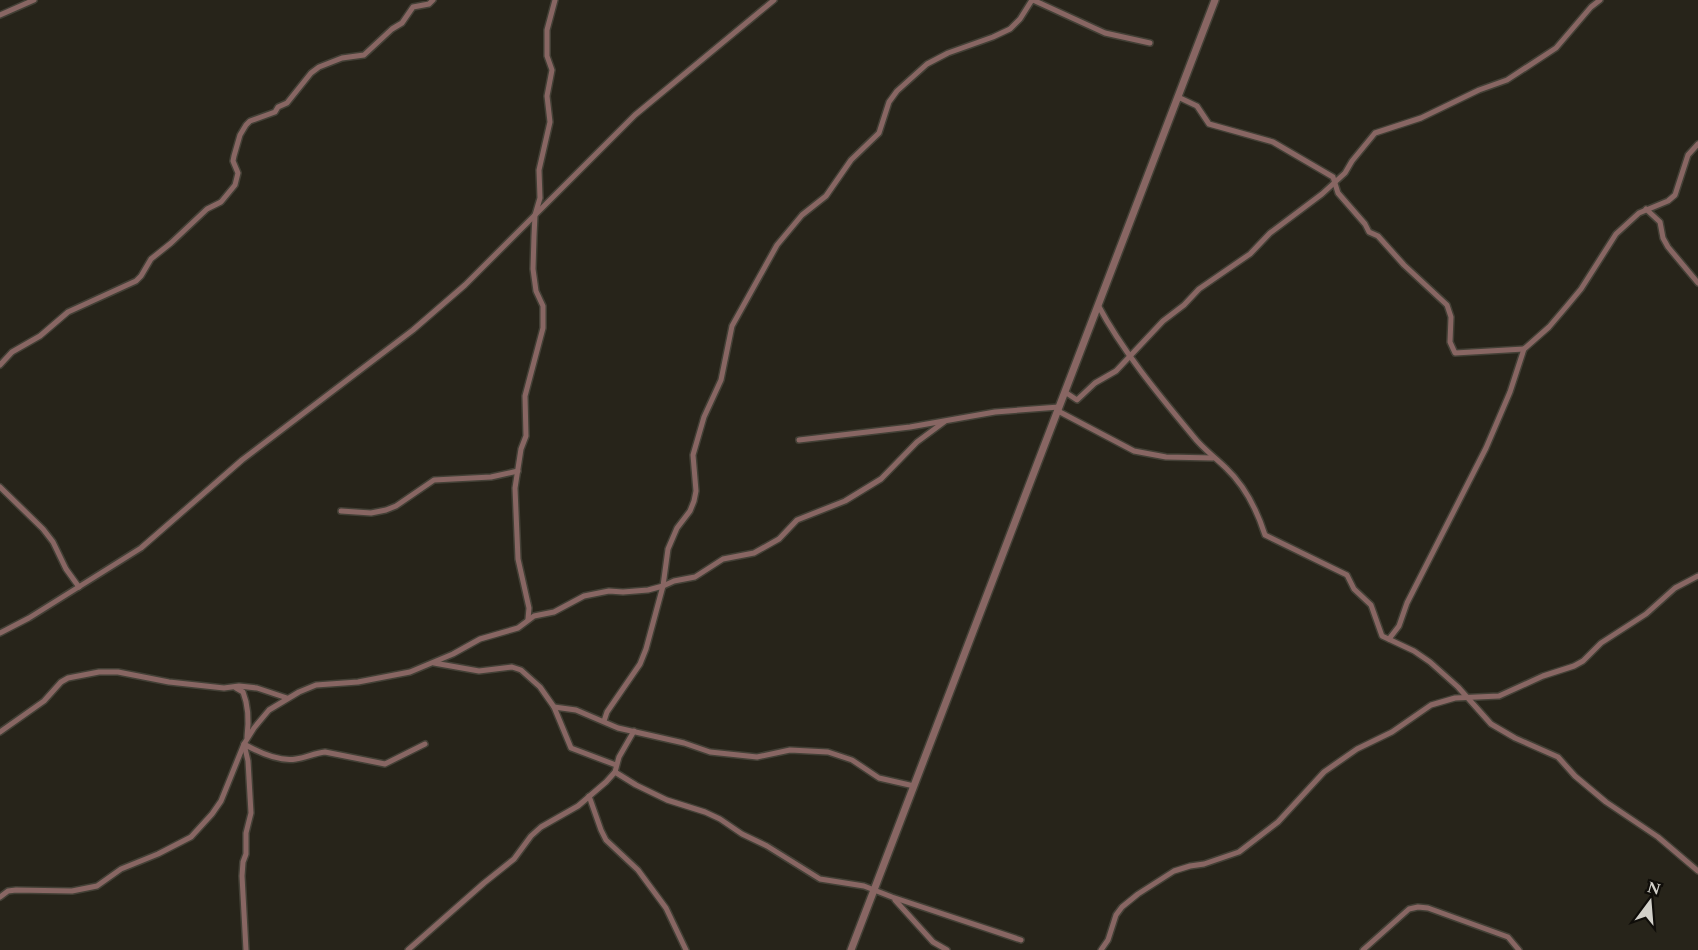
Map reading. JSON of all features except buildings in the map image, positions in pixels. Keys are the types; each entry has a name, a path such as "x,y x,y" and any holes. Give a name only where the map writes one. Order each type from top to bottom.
{"street":[{"path":"0,15 34,0"},
{"path":"0,365 12,352 45,333 52,324 68,312 100,298 115,288 136,281 155,255 207,209 227,197 235,185 238,173 233,161 240,135 242,129 250,121 275,112 278,107 287,103 310,73 319,67 342,58 364,55 392,29 402,23 413,7 429,4 433,0"},
{"path":"528,619 529,608 518,559 515,506 521,449 526,436 525,396 544,314 536,291 533,269 535,215 540,198 539,171 550,122 547,96 552,70 547,56 546,30 555,0"},
{"path":"0,633 141,548 243,460 399,341 465,285 635,116 774,0"},
{"path":"604,722 607,712 640,664 663,586 670,540 690,511 694,501 696,491 693,455 704,417 721,380 732,326 777,245 802,215 826,196 851,160 879,133 889,102 897,91 927,64 948,53 1010,29 1033,0 1105,33 1150,43"},
{"path":"851,950 1215,0"},
{"path":"1065,392 1077,400 1095,383 1116,371 1163,321 1200,289 1250,254 1270,233 1345,173 1375,133 1421,118 1479,90 1507,80 1556,48 1591,7 1600,0"},
{"path":"1178,98 1197,106 1209,124 1273,142 1333,177 1338,193 1365,224 1369,232 1378,236 1404,265 1447,305 1450,317 1450,342 1455,353 1524,349"},
{"path":"1389,639 1399,626 1412,593 1486,448 1510,392 1524,349 1549,327 1581,289 1616,234 1639,213 1668,201 1675,195 1688,155 1698,144"},
{"path":"1646,209 1660,222 1663,238 1668,247 1698,283"},
{"path":"1098,305 1111,328 1171,410 1205,451 1227,468 1252,501 1265,535 1347,575 1354,588 1371,605 1380,633 1414,651 1445,675 1491,724 1515,738 1558,757 1575,776 1606,802 1658,837 1698,871"},
{"path":"799,440 944,422 995,412 1058,409 1134,451 1166,458 1213,458"},
{"path":"0,897 8,891 16,890 72,891 97,886 121,869 191,837 213,814 221,801 247,737 269,710 287,698 316,685 347,683 410,672 464,649 480,639 518,628 534,616 554,612 584,596 594,593 648,590 695,577 723,559 754,553 779,539 797,520 850,499 881,479 917,442 944,422"},
{"path":"341,511 371,513 386,510 396,506 434,480 491,477 518,471"},
{"path":"0,487 43,529 79,587"},
{"path":"1101,950 1108,940 1116,915 1138,894 1174,871 1239,852 1278,822 1324,772 1357,749 1392,732 1431,705 1455,698 1499,696 1543,676 1574,666 1583,661 1601,643 1646,614 1675,588 1698,576"},
{"path":"429,664 436,663 479,671 517,667 540,687 554,708 571,748 615,768 636,785 667,800 720,819 820,879 864,886 1022,940"},
{"path":"0,732 44,701 61,682 83,674 118,672 169,682 257,688 287,698"},
{"path":"232,687 243,692 247,700 249,711 247,737"},
{"path":"554,708 576,710 618,728 684,743 710,752 768,756 790,750 828,752 852,760 879,778 914,786"},
{"path":"408,950 514,859 531,836 541,827 578,806 606,782 634,731"},
{"path":"244,744 257,751 291,760 315,753 325,753 385,764 425,744"},
{"path":"244,744 248,760 251,813 246,832 246,854 242,876 246,950"},
{"path":"589,796 606,840 638,870 666,908 686,950"},
{"path":"864,886 879,878"},
{"path":"892,897 933,942 947,950"},
{"path":"1363,950 1409,909 1418,907 1428,908 1508,937 1519,950"}]}
